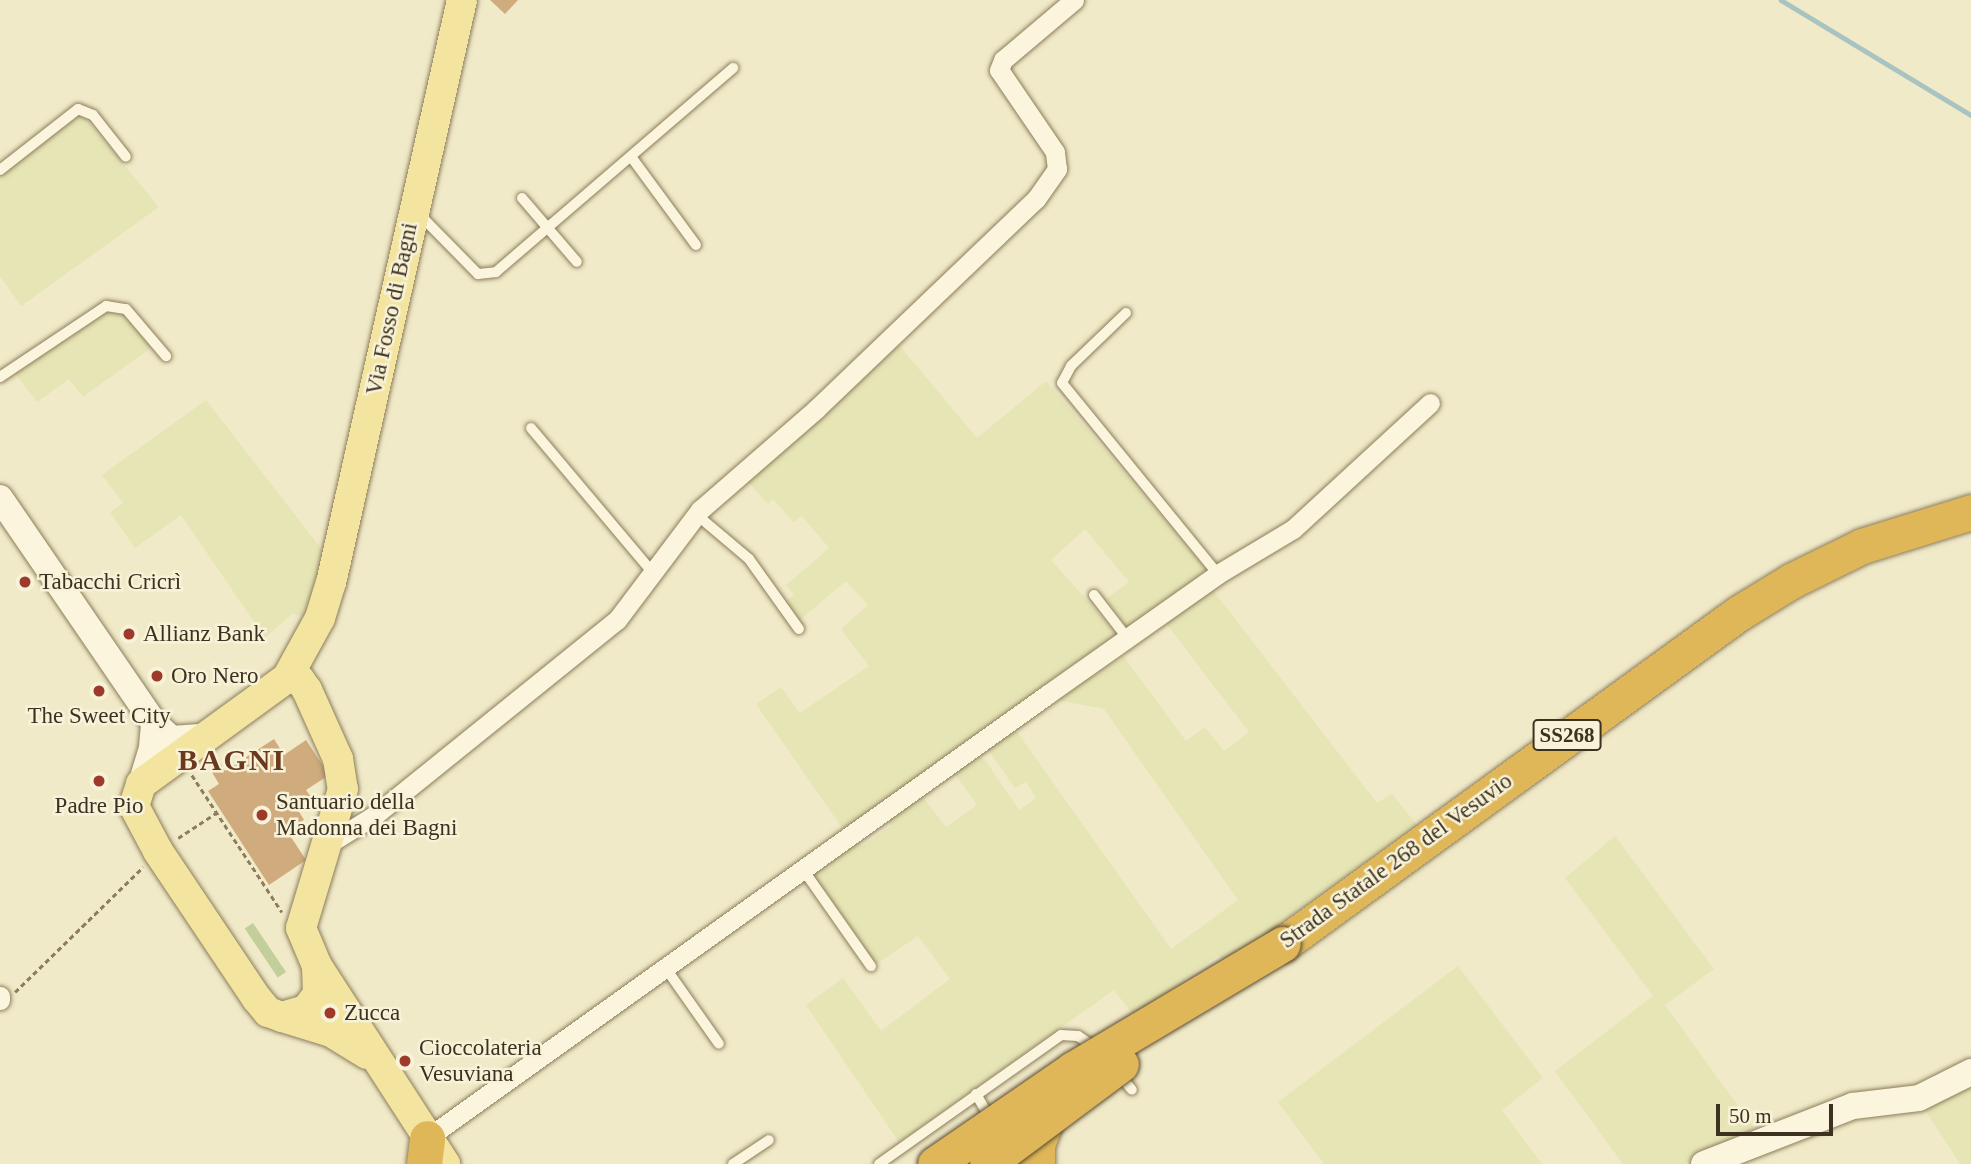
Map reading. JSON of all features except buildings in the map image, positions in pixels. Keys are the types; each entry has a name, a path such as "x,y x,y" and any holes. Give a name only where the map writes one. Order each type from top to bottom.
{"highway":[{"name":"Strada Statale 268 del Vesuvio","path":"987,1164 1661,666 1791,581 1863,546 1971,512"},
{"path":"935,1164 1063,1076 1283,944"},
{"path":"1037,1164 1037,1145 1046,1120"}],"main road":[{"name":"Via Fosso di Bagni","path":"288,678 320,618 462,0"},
{"path":"0,498 154,723 172,738 200,737"},
{"name":"Via Fosso di Bagni","path":"320,618 325,732"},
{"path":"141,784 200,737 288,678 304,685 341,770 343,789 301,928 317,966 432,1155"},
{"path":"154,723 152,747 134,806 167,845 257,999 268,1012 341,1037 377,1062"},
{"path":"282,1017 298,1014 313,1004 320,982 317,966"},
{"path":"1704,1164 1853,1105 1919,1098 1971,1072"}],"street":[{"path":"328,844 375,815 617,620 654,574 696,514 816,409 1052,180 1057,169 1055,152 999,70 1003,60 1074,0"},
{"path":"432,1155 667,970 802,868 1218,575 1293,529 1430,403"}],"lane":[{"path":"413,211 429,222 469,267 488,275 548,229 733,68"},
{"path":"0,170 78,108 93,116 126,157"},
{"path":"632,158 696,245"},
{"path":"522,198 578,262"},
{"path":"0,377 106,306 126,309 166,356"},
{"path":"1126,313 1071,366 1062,383 1218,575"},
{"path":"530,429 654,574"},
{"path":"696,514 748,559 799,629"},
{"path":"1094,595 1128,639"},
{"path":"802,868 871,966"},
{"path":"667,970 719,1044"},
{"path":"878,1164 1061,1035 1091,1042 1132,1090"},
{"path":"976,1094 1012,1164"},
{"path":"733,1164 769,1140"}],"path":[{"path":"189,771 286,918"},
{"path":"3,998 167,845 216,813"}],"green space":[{"path":"81,113 159,207 21,306 0,276 0,175 72,116"},
{"path":"108,310 126,316 152,347 83,397 69,379 37,402 15,373"},
{"path":"893,338 977,438 1046,381 1211,574 1130,632 1106,599 1129,582 1085,529 1051,560 1118,635 845,832 756,704 781,687 800,713 869,666 841,629 868,605 846,581 799,621 785,602 794,595 786,585 829,548 802,516 793,522 773,499 768,504 742,475"},
{"path":"206,400 327,556 309,617 292,614 265,638 181,515 135,548 110,512 123,503 102,475"},
{"path":"1212,589 1377,803 1392,794 1417,825 1224,963 1218,955 1134,1016 1114,990 899,1142 806,1005 843,978 881,1031 950,979 918,936 875,965 811,873 855,836 862,846 891,826 886,815 919,792 946,827 977,805 952,770 971,756 980,756 987,763 1019,810 1036,798 1026,782 1015,788 988,750 987,745 1013,726 1171,949 1238,900 1104,709 1052,699 1124,657 1186,741 1205,727 1224,751 1249,732 1165,622"},
{"path":"1615,836 1714,969 1665,1005 1754,1128 1684,1164 1623,1164 1555,1071 1653,996 1565,878"},
{"path":"253,923 286,972 278,978 245,929"},
{"path":"1458,966 1543,1078 1502,1110 1542,1164 1324,1164 1278,1102"},
{"path":"1971,1086 1971,1164 1960,1164 1920,1102"}],"waterway":[{"path":"1781,0 1971,115"}],"place":[{"name":"Tabacchi Cricrì","path":"25,582"},
{"name":"Allianz Bank","path":"129,634"},
{"name":"Oro Nero","path":"157,676"},
{"name":"The Sweet City","path":"99,691"},
{"name":"Padre Pio","path":"99,781"},
{"name":"Santuario della Madonna dei Bagni","path":"262,815"},
{"name":"Zucca","path":"330,1013"},
{"name":"Cioccolateria Vesuviana","path":"405,1061"}],"district":[{"name":"BAGNI","path":"232,760"}]}
